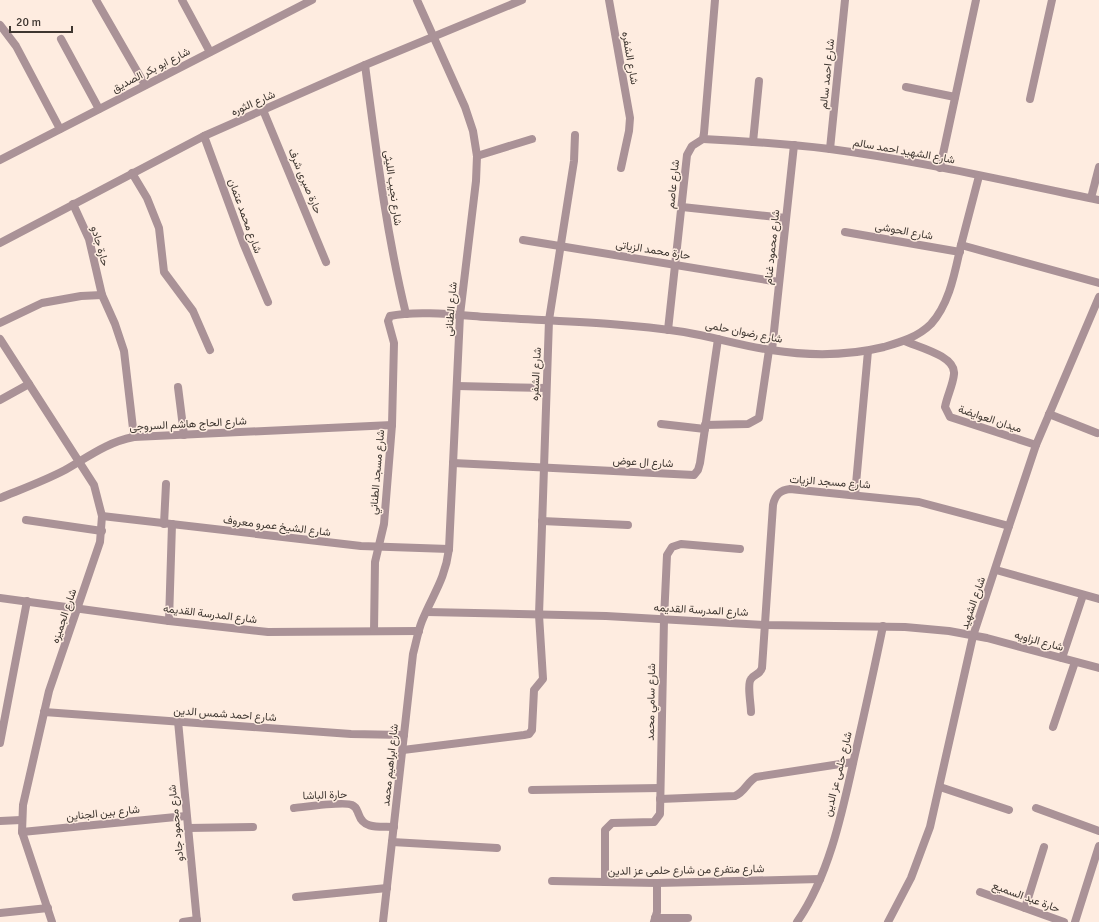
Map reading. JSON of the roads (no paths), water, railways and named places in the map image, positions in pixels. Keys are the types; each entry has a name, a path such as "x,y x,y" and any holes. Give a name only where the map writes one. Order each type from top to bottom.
{"street":[{"path":"96,0 145,85"},
{"path":"182,0 210,52"},
{"name":"شارع ابو بكر الصديق","path":"0,160 312,0"},
{"name":"شارع الطنانى","path":"417,0 465,107 473,131 477,156 476,181 460,316 449,550 443,578 427,612"},
{"name":"شارع الثوره","path":"0,243 204,136 364,65 522,0"},
{"name":"شارع الشفره","path":"609,0 630,118 629,131 620,168"},
{"path":"703,139 715,0"},
{"name":"شارع احمد سالم","path":"830,149 845,0"},
{"path":"940,168 976,0"},
{"path":"1030,99 1052,0"},
{"path":"0,25 16,46 60,129"},
{"path":"61,39 99,109"},
{"name":"شارع نجيب الليثى","path":"364,65 392,258 406,314"},
{"path":"753,142 759,81"},
{"path":"906,87 955,97"},
{"name":"حارة صبرى شرف","path":"263,110 326,262"},
{"name":"شارع الشفره","path":"403,750 529,734 533,728 534,690 543,679 539,615 549,320 574,161 575,135"},
{"name":"شارع محمد عتمان","path":"204,136 244,245 268,302"},
{"path":"477,156 532,139"},
{"name":"شارع الشهيد احمد سالم","path":"703,139 830,149 940,168 1095,199"},
{"name":"شارع عاصم","path":"668,330 689,150 703,139"},
{"name":"شارع محمود غنام","path":"705,427 748,424 759,418 771,350 794,145"},
{"path":"1095,199 1099,167"},
{"path":"132,173 147,198 159,228 164,272 189,304 210,350"},
{"name":"شارع رضوان حلمى","path":"390,316 406,314 549,320 668,330 771,350 814,354 850,354 868,350 905,341 919,334 940,312 952,283 979,176"},
{"name":"حارة جادو","path":"73,204 89,239 102,295 115,324 124,351 134,437"},
{"path":"682,207 786,218"},
{"name":"شارع الحوشى","path":"845,232 961,248 1099,283"},
{"name":"حارة محمد الزياتى","path":"523,240 779,282"},
{"path":"0,323 42,303 82,296 102,295"},
{"name":"شارع الشهيد","path":"888,922 911,878 920,856 940,787 973,636 1036,445 1099,297"},
{"name":"شارع مسجد الطناني","path":"374,631 374,580 378,547 384,524 392,425 394,343 388,321 390,316"},
{"name":"شارع الجميزه","path":"0,339 94,485 102,516 100,542 79,608 49,691 25,792 21,820 22,832 52,922"},
{"name":"شارع ال عوض","path":"452,463 694,475 698,470 700,462 718,339"},
{"name":"ميدان العوايضة","path":"905,341 946,358 952,364 954,373 945,407 950,417 1036,445"},
{"path":"855,495 868,350"},
{"path":"0,400 29,384"},
{"path":"457,386 546,388"},
{"path":"178,387 184,434"},
{"path":"1049,414 1097,433"},
{"path":"661,424 705,427"},
{"name":"شارع الحاج هاشم السروجى","path":"0,498 41,481 117,440 134,437 184,434 392,425"},
{"path":"166,484 169,621"},
{"name":"شارع مسجد الزيات","path":"751,712 749,683 752,678 759,674 762,668 773,505 776,495 780,492 790,489 929,504 1009,526"},
{"name":"شارع الشيخ عمرو معروف","path":"102,516 378,547 449,550"},
{"path":"26,520 102,531"},
{"path":"542,521 628,525"},
{"name":"شارع سامي محمد","path":"605,882 605,830 608,825 612,823 654,822 660,814 666,560 672,547 681,544 740,549"},
{"path":"996,570 1099,599"},
{"path":"1062,658 1083,594"},
{"name":"شارع المدرسة القديمه","path":"0,598 169,621 268,632 419,631"},
{"path":"0,743 27,601"},
{"name":"شارع المدرسة القديمه","path":"427,612 664,619 765,625 884,626 927,629 973,636"},
{"name":"شارع ابراهيم محمد","path":"383,922 414,654 419,631 427,612"},
{"name":"شارع حلمى عز الدين","path":"798,922 810,902 820,879 845,801 884,626"},
{"name":"شارع الزاويه","path":"973,636 1099,668"},
{"path":"1053,727 1075,662"},
{"name":"شارع احمد شمس الدين","path":"44,712 351,734 404,735"},
{"name":"شارع محمود جادو","path":"178,721 197,921"},
{"path":"660,799 735,796 743,791 748,783 756,777 853,762"},
{"path":"940,787 1009,810"},
{"path":"532,790 660,788"},
{"name":"حارة الباشا","path":"294,808 348,803 357,809 361,821 365,824 394,827"},
{"path":"1036,808 1099,831"},
{"name":"شارع بين الجناين","path":"22,832 186,816"},
{"path":"0,821 21,820"},
{"path":"188,828 253,827"},
{"path":"392,842 497,848"},
{"path":"1075,922 1099,846"},
{"path":"1025,908 1044,847"},
{"name":"شارع متفرع من شارع حلمى عز الدين","path":"552,881 657,883 820,879"},
{"path":"657,883 657,912 655,920 688,918"},
{"path":"296,897 387,888"},
{"name":"حارة عبد السميع","path":"980,892 1064,922"},
{"path":"0,913 48,908"},
{"path":"183,922 197,921"}]}
